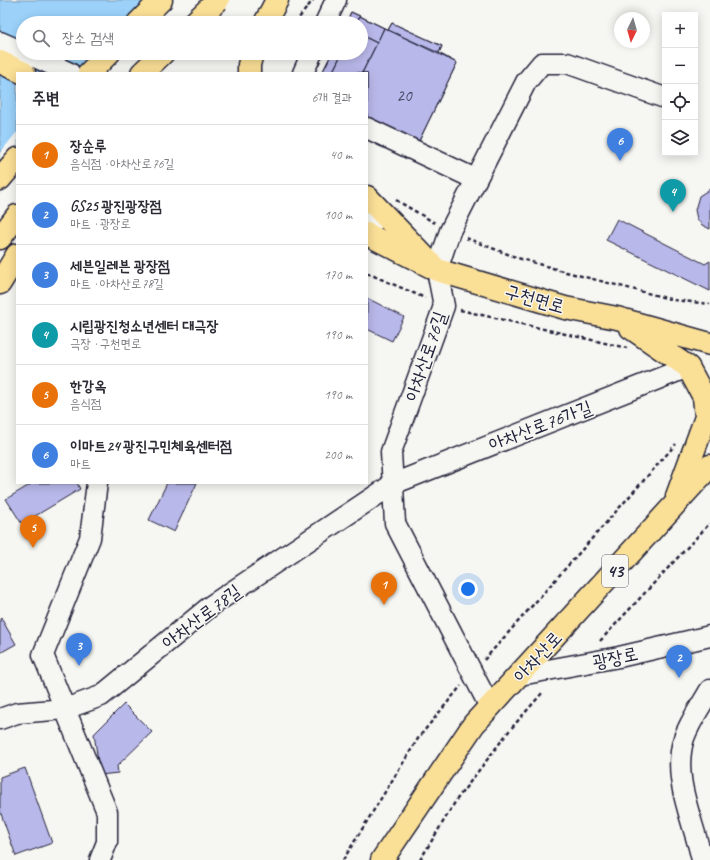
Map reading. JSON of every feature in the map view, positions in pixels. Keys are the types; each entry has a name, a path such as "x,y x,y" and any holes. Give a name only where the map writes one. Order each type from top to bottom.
{"main road":[{"path":"145,16 161,0"},
{"path":"201,16 218,0"},
{"path":"268,16 277,0"},
{"path":"90,72 102,60"},
{"path":"143,72 156,60"},
{"path":"249,72 250,60"},
{"path":"0,62 22,72"},
{"path":"0,179 16,159"},
{"path":"368,198 437,270"},
{"path":"0,238 16,217"},
{"name":"구천면로","path":"369,223 437,270 565,308 617,318 710,344"},
{"path":"0,283 16,257"},
{"path":"617,318 710,334"},
{"path":"617,318 688,367 704,397 706,416 672,508"},
{"name":"아차산로","path":"382,860 474,724 710,466"}],"street":[{"path":"329,16 336,0"},
{"path":"0,42 16,49"},
{"path":"42,60 68,72"},
{"path":"302,72 308,60"},
{"name":"아차산로76길","path":"490,707 395,523 391,452 444,306 437,270 450,231 475,179 526,82 542,63 567,63 662,97"},
{"path":"368,128 475,179"},
{"name":"아차산로76가길","path":"393,484 688,367"},
{"path":"97,484 90,538 43,655 107,812 107,842 100,860"},
{"name":"아차산로78길","path":"0,719 17,713 65,709 101,696 212,605 393,484"},
{"name":"광장로","path":"520,675 619,657 710,636"},
{"path":"702,860 682,788 679,767 684,738 694,715 710,690"}],"path":[{"path":"300,16 313,0"},
{"path":"392,197 450,231 518,258 674,300 710,304"},
{"path":"368,273 444,306 630,349"},
{"path":"343,860 419,737 472,673 679,440"},
{"path":"600,642 710,523"},
{"path":"420,860 457,799 509,731 543,692"}],"water":[{"path":"0,0 151,0 137,16 16,16 16,60 98,60 87,72 16,72 16,156 0,194"}],"pier":[{"path":"16,133 16,160 0,196 0,153"}],"building":[{"path":"351,12 360,16 349,16"},
{"path":"351,12 359,16 349,16"},
{"path":"368,20 457,63 419,141 368,117 368,72 322,72 328,60 368,60"},
{"path":"368,20 384,28 362,72 332,72 338,60 368,60"},
{"path":"392,23 442,46 439,53 457,63 419,141 368,117 368,72 322,72 328,60 368,60 368,38 377,43 384,28 388,30"},
{"path":"392,23 442,46 439,53 388,30"},
{"path":"368,38 377,43 362,72 332,72 338,60 368,60"},
{"path":"710,189 710,229 702,225 697,219 695,210 699,196"},
{"path":"617,219 705,264 710,261 710,291 606,240"},
{"path":"368,299 404,317 392,341 368,329"},
{"path":"31,484 78,484 80,489 22,524 6,499"},
{"path":"167,484 197,484 174,532 149,520"},
{"path":"1,618 16,644 0,653 0,619"},
{"path":"124,704 152,732 117,766 118,773 100,775 94,734"},
{"path":"25,768 52,843 16,856 0,811 0,777"}],"place":[{"name":"이마트24 광진구민체육센터점","path":"620,161"},
{"name":"시립광진청소년센터 대극장","path":"673,212"},
{"name":"한강옥","path":"33,548"},
{"name":"장순루","path":"384,605"},
{"name":"세븐일레븐 광장점","path":"79,666"},
{"name":"GS25 광진광장점","path":"679,678"}]}
